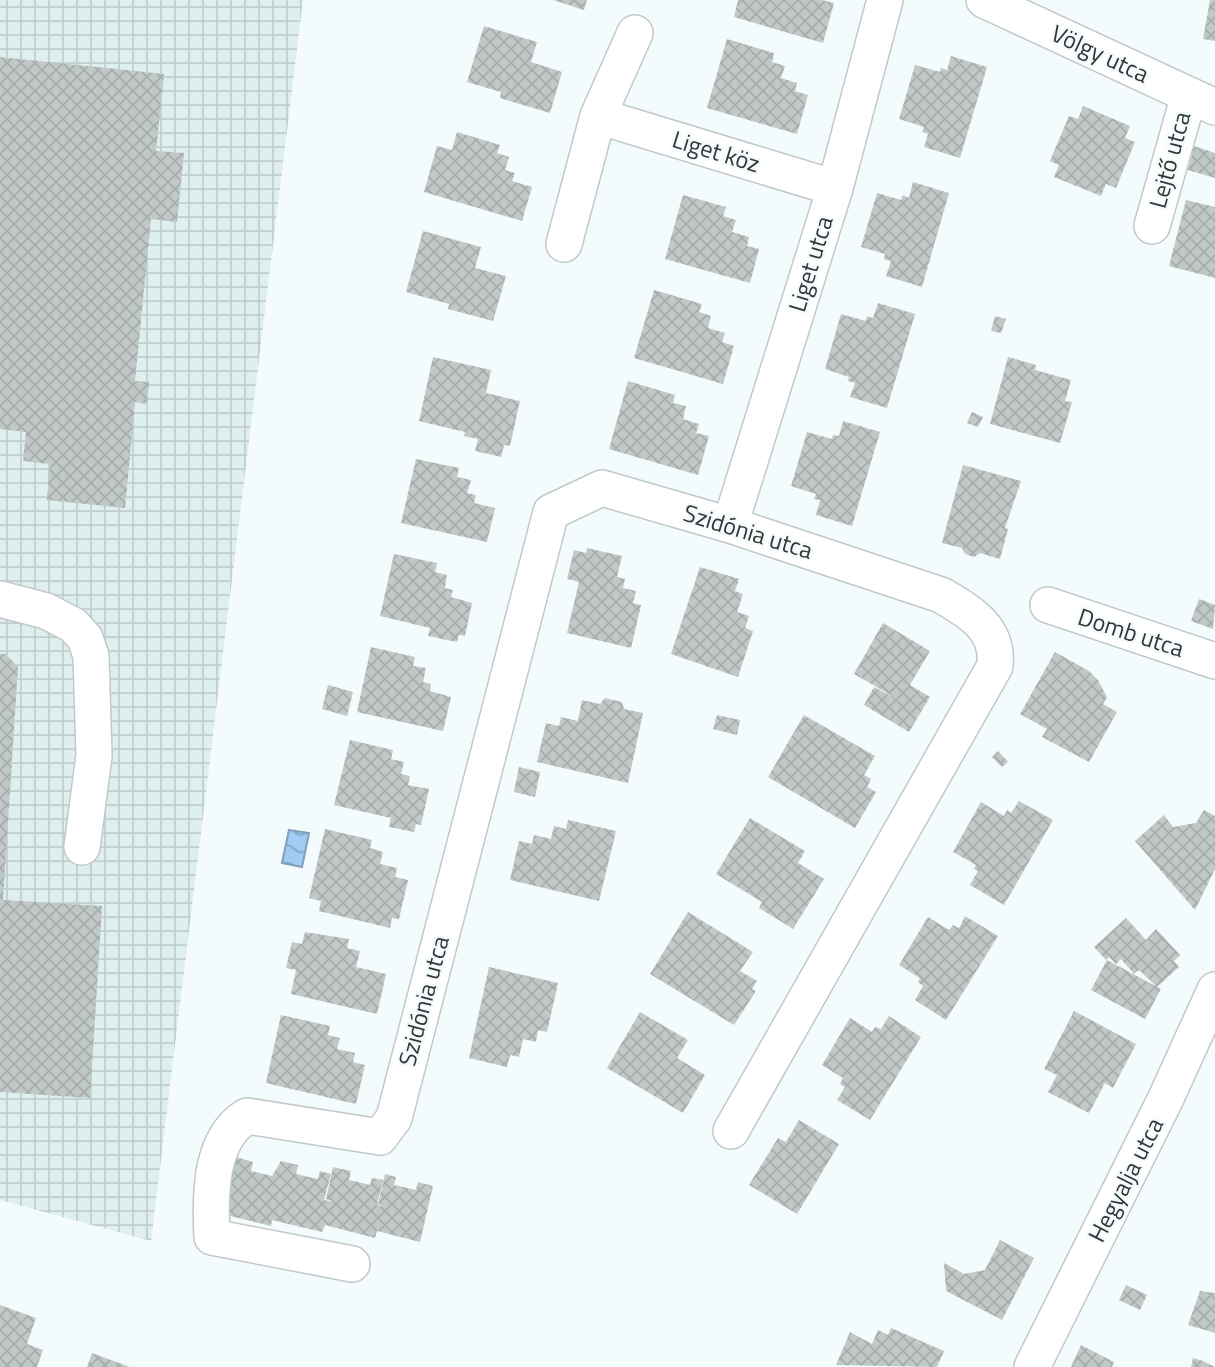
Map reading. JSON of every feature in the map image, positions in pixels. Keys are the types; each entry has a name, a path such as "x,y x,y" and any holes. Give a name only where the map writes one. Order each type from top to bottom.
{"street":[{"name":"Liget utca","path":"730,525 835,188 885,0"},
{"name":"Völgy utca","path":"984,0 1202,101"},
{"path":"564,243 598,116 635,33"},
{"name":"Lejtő utca","path":"1153,226 1202,101"},
{"name":"Liget köz","path":"598,116 835,188"},
{"name":"Szidónia utca","path":"352,1264 212,1237 210,1194 224,1140 233,1125 247,1116 380,1138 394,1118 551,512 602,488 730,525 941,594 970,612 992,633 995,666 731,1131"},
{"path":"0,599 46,611 73,625 85,638 91,656 94,756 82,847"},
{"name":"Domb utca","path":"1048,605 1215,661"},
{"name":"Hegyalja utca","path":"1032,1367 1166,1098 1215,990"}],"shaded area":[{"path":"0,0 303,0 151,1241 0,1200"}],"water":[{"path":"289,830 309,833 302,867 282,863"}],"building":[{"path":"553,0 587,0 584,10"},
{"path":"738,0 822,0 834,3 823,43 734,17"},
{"path":"1210,0 1215,0 1215,41 1203,39"},
{"path":"484,26 537,42 531,62 562,72 550,113 500,98 501,92 467,82"},
{"path":"727,39 774,53 772,62 785,66 781,78 797,83 795,91 808,95 797,134 707,108"},
{"path":"951,56 987,67 960,158 924,147 928,134 922,132 924,127 899,119 915,65 940,72 941,68 947,70"},
{"path":"0,57 164,74 156,151 184,153 177,222 151,219 135,381 149,382 147,404 135,402 125,508 47,500 50,464 23,461 26,432 0,429"},
{"path":"1083,106 1130,126 1125,138 1135,142 1116,188 1106,184 1101,196 1054,177 1059,165 1050,161 1069,116 1078,119"},
{"path":"457,132 500,145 497,153 509,157 505,170 515,173 512,181 532,187 522,221 424,192 437,146 452,150"},
{"path":"1194,146 1215,153 1215,178 1188,170"},
{"path":"913,182 949,193 922,287 886,276 891,261 884,259 885,254 861,247 877,193 901,200 903,195 909,198"},
{"path":"683,195 726,207 723,216 736,220 732,232 749,237 747,246 759,249 750,283 665,259"},
{"path":"1186,200 1215,207 1215,278 1169,266"},
{"path":"423,231 481,247 475,268 506,276 493,321 448,309 449,304 406,292"},
{"path":"654,290 702,304 699,312 711,316 708,328 725,333 722,342 734,346 723,384 634,358"},
{"path":"878,303 915,314 887,408 850,397 855,383 848,381 849,377 825,369 841,314 866,321 867,316 873,318"},
{"path":"995,316 1006,319 1001,333 991,331"},
{"path":"433,357 491,370 486,393 520,401 510,446 504,445 501,457 475,451 478,439 464,436 465,432 419,421"},
{"path":"1008,357 1036,365 1035,370 1071,380 1065,401 1072,402 1060,443 990,424"},
{"path":"628,381 675,395 673,403 686,406 683,419 699,424 696,433 709,436 698,475 609,449"},
{"path":"972,412 983,417 978,427 967,423"},
{"path":"843,421 880,432 852,526 816,515 820,500 814,499 816,494 791,486 807,432 832,439 833,435 839,436"},
{"path":"416,459 459,468 457,477 471,480 467,493 476,495 474,503 495,508 487,542 401,523"},
{"path":"963,465 1021,481 1005,528 1008,529 1000,559 980,553 974,557 965,554 962,548 942,543"},
{"path":"587,548 622,556 617,577 625,579 623,588 636,591 633,603 641,605 631,648 567,633 579,582 567,579 574,550 586,553"},
{"path":"394,554 437,563 435,572 447,575 445,588 453,590 451,597 472,603 465,636 459,635 457,642 428,636 430,628 380,616"},
{"path":"700,567 739,579 735,591 743,594 737,612 749,616 745,628 753,631 738,677 671,654"},
{"path":"1199,599 1215,605 1213,629 1191,621"},
{"path":"883,623 930,651 910,685 930,697 909,732 864,705 874,687 901,701 854,674"},
{"path":"371,647 415,657 413,666 426,668 423,682 431,684 430,691 451,697 443,731 357,712"},
{"path":"1055,652 1089,671 1098,680 1107,697 1103,704 1117,712 1089,762 1042,737 1047,729 1020,714"},
{"path":"0,654 6,654 18,667 3,900 102,906 90,1098 0,1092"},
{"path":"328,685 353,692 347,716 322,709"},
{"path":"605,698 622,702 624,709 643,713 628,783 537,762 546,723 559,726 561,717 578,721 582,700 600,704"},
{"path":"717,715 740,720 737,735 713,729"},
{"path":"804,715 875,756 864,775 871,779 867,787 876,792 855,828 768,777"},
{"path":"350,740 393,750 391,759 404,762 401,774 410,776 408,785 429,789 421,825 416,824 414,832 389,827 391,818 334,805"},
{"path":"998,751 1008,762 1002,767 992,757"},
{"path":"519,767 540,772 535,797 514,792"},
{"path":"1019,801 1053,820 1004,905 970,885 978,871 974,869 976,865 953,852 981,802 1004,816 1007,810 1011,813"},
{"path":"1204,810 1215,816 1215,869 1195,910 1135,841 1164,815 1173,827 1196,823"},
{"path":"750,818 805,851 798,863 824,879 793,929 759,908 762,902 716,874"},
{"path":"568,820 616,831 599,901 510,880 519,841 532,844 534,835 551,839 554,826 566,829"},
{"path":"325,829 372,840 370,848 383,852 380,864 397,868 395,877 408,880 399,919 392,918 390,928 319,911 321,901 309,898"},
{"path":"688,912 753,952 740,971 757,981 752,989 756,991 734,1025 650,974"},
{"path":"965,916 998,936 946,1020 915,1000 923,986 918,982 920,978 899,965 928,917 949,930 953,925 959,928"},
{"path":"1126,918 1146,940 1156,929 1180,955 1174,961 1179,967 1157,987 1139,970 1134,974 1121,959 1116,964 1109,957 1106,960 1094,947"},
{"path":"305,932 349,939 347,948 360,951 356,967 386,974 377,1014 291,994 296,970 286,968 292,942 302,944"},
{"path":"1107,960 1161,989 1145,1019 1091,990"},
{"path":"489,967 558,983 547,1032 538,1030 536,1042 523,1039 519,1057 510,1055 507,1067 469,1058"},
{"path":"1074,1011 1136,1044 1113,1088 1105,1083 1089,1113 1048,1092 1057,1075 1044,1069"},
{"path":"640,1012 688,1040 677,1058 705,1075 683,1113 607,1068"},
{"path":"281,1015 330,1026 328,1035 340,1038 337,1049 355,1053 353,1062 365,1065 356,1104 266,1083"},
{"path":"889,1016 921,1037 870,1120 837,1100 845,1087 840,1084 843,1078 822,1065 850,1018 872,1032 875,1027 881,1029"},
{"path":"799,1120 839,1144 797,1214 749,1185 778,1138 786,1142"},
{"path":"236,1157 253,1162 251,1171 272,1176 281,1161 298,1165 296,1174 318,1179 320,1171 331,1174 324,1200 334,1202 326,1199 333,1167 351,1171 349,1180 370,1185 372,1178 383,1180 377,1205 383,1207 378,1204 385,1174 396,1177 394,1185 416,1190 418,1182 433,1186 420,1242 377,1231 375,1238 325,1225 322,1232 272,1220 271,1226 222,1214"},
{"path":"1000,1240 1034,1258 1002,1320 946,1291 944,1263 964,1274 985,1270"},
{"path":"1126,1285 1147,1295 1140,1310 1119,1300"},
{"path":"1200,1291 1215,1293 1215,1333 1188,1325"},
{"path":"0,1305 36,1318 27,1344 43,1350 37,1367 0,1367"},
{"path":"891,1328 944,1351 937,1367 836,1365 850,1332 872,1344 878,1330 888,1335"},
{"path":"1081,1345 1114,1362 1112,1367 1071,1367"},
{"path":"92,1353 130,1367 87,1367"},
{"path":"1193,1358 1203,1361 1215,1367 1191,1367"}]}
